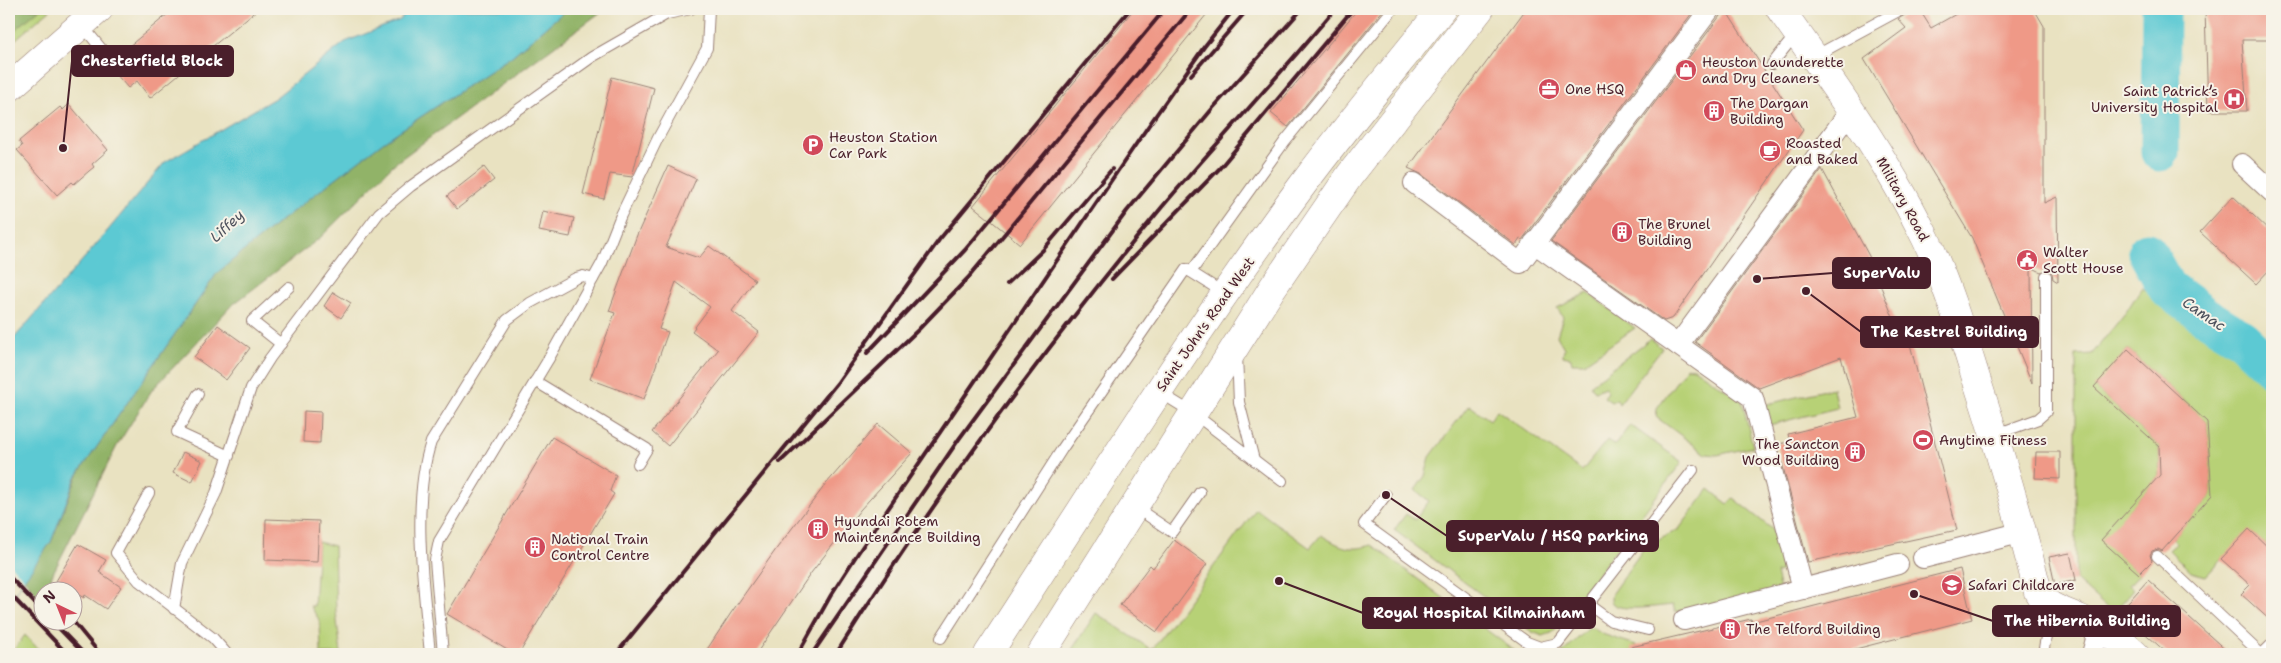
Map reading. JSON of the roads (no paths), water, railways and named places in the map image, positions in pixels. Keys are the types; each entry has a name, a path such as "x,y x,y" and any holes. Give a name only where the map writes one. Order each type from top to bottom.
{"main road":[{"name":"Saint John's Road West","path":"988,654 1158,391 1225,294 1304,182 1442,9"},
{"path":"1041,654 1273,287 1350,175 1480,9"},
{"name":"Military Road","path":"1780,9 1851,110 1893,178 1925,238 1944,279 1994,435 2023,532 2038,592 2043,601 2052,607"},
{"path":"9,88 90,17"},
{"path":"2052,607 2099,628 2122,642 2135,654"}],"street":[{"path":"1414,183 1520,263 1710,9"},
{"path":"1678,345 1851,110"},
{"path":"2242,164 2272,192"},
{"path":"1534,243 1753,398 1803,589"},
{"path":"1923,558 2023,532"},
{"path":"1684,620 1898,564"},
{"path":"2092,654 2099,628"}],"lane":[{"path":"174,610 182,563 216,493 251,388 281,344 373,220 385,207 496,124 592,57 667,14 691,9"},
{"path":"443,654 435,560 439,541 535,381 593,279 658,138 707,48 708,9"},
{"path":"1191,272 1285,141 1393,9"},
{"path":"1814,56 1902,9"},
{"path":"90,17 112,62"},
{"path":"1772,64 1797,33"},
{"path":"941,638 1062,449 1186,269 1225,294"},
{"path":"430,654 421,521 426,464 432,442 508,320 530,303 576,278 583,276 593,279"},
{"path":"1994,435 2038,419 2046,412 2046,276"},
{"path":"281,344 252,321 289,286"},
{"path":"1236,345 1238,402 1254,460"},
{"path":"535,381 646,449 638,464"},
{"path":"1158,391 1193,413 1282,481"},
{"path":"198,394 177,432 229,456"},
{"path":"1386,495 1364,524 1541,651 1558,643 1693,470"},
{"path":"1134,507 1172,532 1200,492"},
{"path":"149,493 116,552 139,581 174,610 213,638 227,654"},
{"path":"2157,556 2262,654 2272,644"},
{"path":"1588,605 1611,620 1648,630"},
{"path":"2043,654 2052,607"}],"water":[{"name":"Liffey","path":"409,9 567,9 512,56 383,142 279,222 217,273 76,477 51,542 9,601 9,344 165,162 275,98 345,42 400,20"}],"waterway":[{"name":"Camac","path":"2160,152 2161,9"},
{"name":"Camac","path":"2147,252 2167,288 2205,316 2242,339 2272,368"}],"railway":[{"path":"616,654 838,382 939,240 1130,9"},
{"path":"867,353 965,250 1165,9"},
{"path":"780,462 919,329 968,278 1191,9"},
{"path":"798,654 831,595 858,553 1149,125 1204,47 1234,9"},
{"path":"1191,75 1248,9"},
{"path":"812,654 959,439 1127,211 1213,108 1302,9"},
{"path":"836,654 951,481 1075,315 1162,207 1335,9"},
{"path":"1112,279 1219,169 1353,9"},
{"path":"1007,284 1043,250 1112,169"},
{"path":"9,576 32,600"},
{"path":"9,593 67,654"},
{"path":"61,630 84,654"},
{"path":"80,630 100,654"}],"place":[{"name":"Heuston Launderette and Dry Cleaners","path":"1686,70"},
{"name":"One HSQ","path":"1549,89"},
{"name":"Saint Patrick’s University Hospital","path":"2234,99"},
{"name":"The Dargan Building","path":"1714,111"},
{"name":"Heuston Station Car Park","path":"813,145"},
{"name":"Chesterfield Block","path":"63,148"},
{"name":"Roasted and Baked","path":"1770,151"},
{"name":"The Brunel Building","path":"1622,232"},
{"name":"Walter Scott House","path":"2027,260"},
{"name":"SuperValu","path":"1757,279"},
{"name":"The Kestrel Building","path":"1806,291"},
{"name":"Anytime Fitness","path":"1923,440"},
{"name":"The Sancton Wood Building","path":"1855,452"},
{"name":"SuperValu / HSQ parking","path":"1386,495"},
{"name":"Hyundai Rotem Maintenance Building","path":"818,529"},
{"name":"National Train Control Centre","path":"535,547"},
{"name":"Royal Hospital Kilmainham","path":"1279,581"},
{"name":"Safari Childcare","path":"1952,585"},
{"name":"The Hibernia Building","path":"1914,594"},
{"name":"The Telford Building","path":"1730,629"}]}
